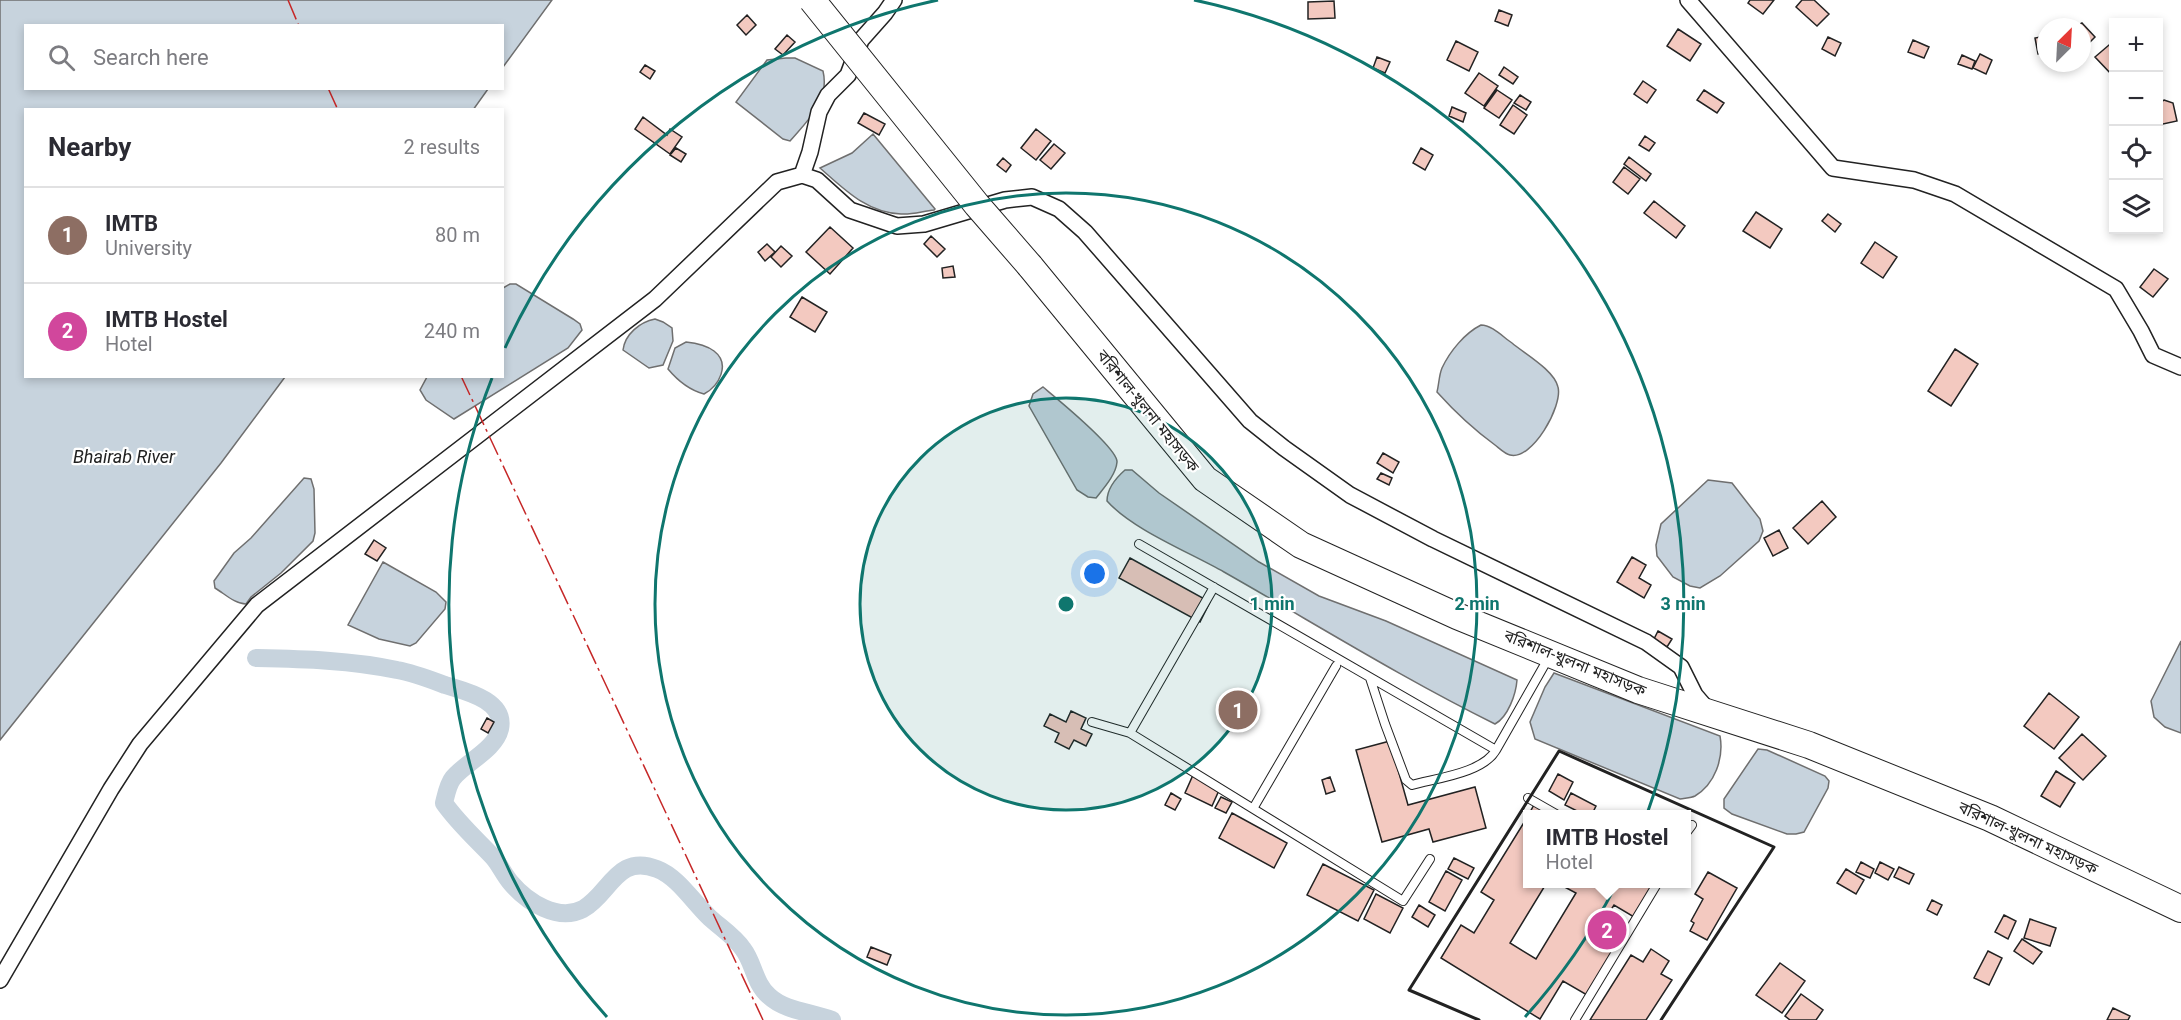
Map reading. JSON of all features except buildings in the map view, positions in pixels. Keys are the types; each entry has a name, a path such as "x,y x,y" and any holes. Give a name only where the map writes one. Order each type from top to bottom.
{"highway":[{"name":"বরিশাল-খুলনা মহাসড়ক","path":"812,0 977,205 1030,266 1204,479 1301,545 1457,616 1638,690 1809,745 1990,818 2181,909"}],"street":[{"path":"802,175 819,112 828,95 848,75 861,40 894,0"},
{"path":"1688,0 1833,168 1914,180 1955,194 2116,289 2153,355 2181,367"},
{"path":"0,980 111,789 140,744 257,605 655,299 777,182 802,175 817,180 850,210 897,225 924,224 1005,200 1032,197 1059,209 1085,232 1250,421 1284,448 1350,495 1433,539 1646,642 1681,667 1695,695 1712,713"}],"lane":[{"path":"1138,544 1496,750"},
{"path":"1131,733 1214,587"},
{"path":"1370,678 1384,724 1406,780 1412,785 1480,767 1492,757 1545,664"},
{"path":"1254,807 1336,666"},
{"path":"1092,722 1131,733 1403,901 1430,859"},
{"path":"1528,798 1549,810"},
{"path":"1575,1020 1655,888"}],"water":[{"name":"Bhairab River","path":"0,0 552,0 504,66 504,24 24,24 24,90 487,90 474,108 24,108 24,378 284,378 221,463 0,740"},
{"path":"795,58 823,71 824,82 823,92 816,109 790,141 783,139 736,102 767,60"},
{"path":"873,134 934,210 905,214 889,213 877,209 857,198 820,168 852,153"},
{"path":"516,284 573,319 580,324 582,330 568,348 454,419 426,400 420,390 426,378 504,378 504,287"},
{"path":"655,319 672,328 673,341 663,365 649,368 623,350 624,344 634,330"},
{"path":"1481,325 1493,329 1538,363 1551,374 1558,387 1556,406 1551,418 1536,441 1519,455 1510,455 1502,451 1464,420 1437,392 1441,371 1449,355 1458,343"},
{"path":"686,342 711,349 722,362 718,380 704,394 684,385 668,369 675,348"},
{"path":"1043,387 1085,423 1115,455 1117,462 1114,472 1096,498 1088,497 1077,490 1029,406 1033,394"},
{"path":"1125,470 1132,470 1159,493 1259,562 1319,596 1386,621 1517,680 1513,698 1504,716 1495,724 1426,688 1224,572 1131,522 1107,501 1111,487"},
{"path":"304,478 311,479 314,489 315,533 313,541 246,604 234,601 215,588 214,581 234,553 251,538"},
{"path":"1708,480 1732,483 1760,519 1763,531 1759,541 1720,576 1700,588 1690,586 1673,577 1657,556 1656,545 1661,524"},
{"path":"383,562 436,592 446,602 445,609 416,643 410,646 379,639 348,625"},
{"path":"2181,641 2181,733 2165,727 2154,717 2151,701"},
{"path":"1554,673 1720,736 1721,753 1713,778 1695,796 1680,799 1535,739 1530,722 1545,687"},
{"path":"1758,749 1767,750 1825,776 1829,781 1828,788 1804,832 1787,834 1732,814 1724,808 1724,799"}],"waterway":[{"path":"256,658 362,664 403,671 482,698 497,711 500,729 492,743 453,778 448,786 444,803 493,857 509,880 525,897 553,911 573,912 583,909 592,902 615,877 632,866 657,869 679,884 710,918 732,936 747,955 760,985 769,996 790,1008 832,1020"}],"wall":[{"path":"1479,1020 1409,990 1559,751 1774,847 1661,1020"}],"power":[{"path":"288,0 298,24"},
{"path":"329,90 337,108"},
{"path":"462,378 763,1020"}],"place":[{"name":"IMTB","path":"1238,710"},
{"name":"IMTB Hostel","path":"1607,930"}]}
